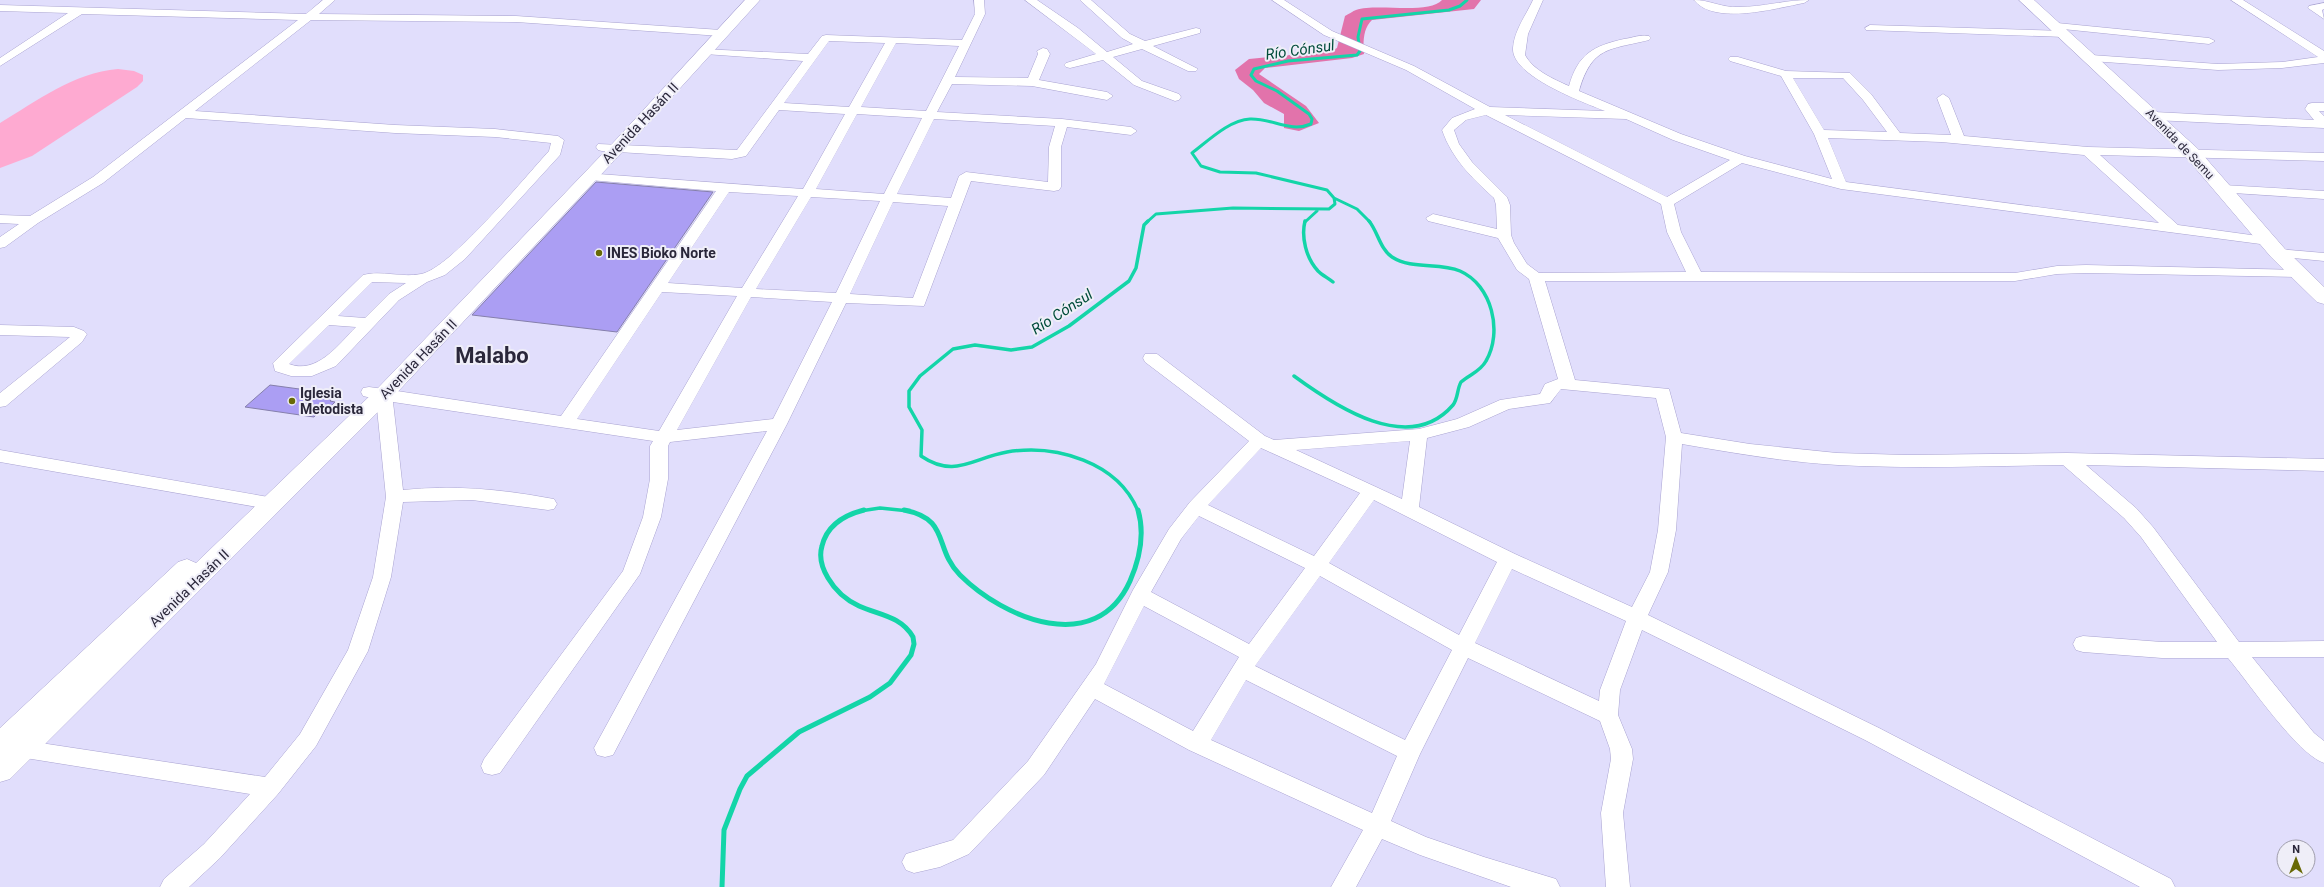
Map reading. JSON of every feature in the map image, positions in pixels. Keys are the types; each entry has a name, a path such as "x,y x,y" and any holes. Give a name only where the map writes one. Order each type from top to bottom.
{"main road":[{"name":"Avenida Hasán II","path":"712,39 740,0"},
{"name":"Avenida Hasán II","path":"376,393 712,39 753,0"},
{"name":"Avenida de Semu","path":"2026,0 2061,30 2191,152 2273,247 2324,298"},
{"name":"Avenida Hasán II","path":"0,770 590,176 610,147"},
{"name":"Avenida Hasán II","path":"0,746 266,503"}],"street":[{"path":"0,63 95,0"},
{"path":"0,244 33,220 88,187 185,114 330,0"},
{"path":"605,748 805,374 840,298 930,115 949,80 965,43 980,14 979,0"},
{"path":"1030,0 1074,30 1138,83 1175,97"},
{"path":"1085,0 1110,23 1143,45 1192,69"},
{"path":"1277,0 1328,34 1410,68 1460,97 1491,111 1667,202"},
{"path":"1538,0 1524,32 1519,56 1529,69 1573,92 1677,137 1740,159 1840,185 2023,208 2176,230 2324,257"},
{"path":"1699,0 1720,9 1762,7 1804,0"},
{"path":"1753,0 1762,7"},
{"path":"2236,0 2324,56"},
{"path":"2324,6 2313,8 2324,16"},
{"path":"0,8 310,17 516,19 712,39 810,58"},
{"path":"1870,28 2061,30 2209,41"},
{"path":"1070,65 1196,31"},
{"path":"610,147 732,155 742,153 826,38 965,43"},
{"path":"1573,92 1581,68 1590,54 1601,49 1646,38"},
{"path":"492,766 631,574 652,517 659,479 659,446 747,292 807,193 892,40"},
{"path":"1032,82 1044,54 1043,51"},
{"path":"2091,58 2218,67 2282,65 2324,60"},
{"path":"1734,59 1785,74 1846,75 1867,97 1896,136"},
{"path":"1785,74 1820,134 1840,185"},
{"path":"949,80 1032,82 1106,96"},
{"path":"1943,98 1959,139"},
{"path":"775,106 1062,123 1130,131"},
{"path":"2324,106 2312,107 2311,109 2324,123"},
{"path":"1628,115 1491,111 1478,112 1458,119 1448,130 1453,144 1467,165 1500,197 1503,205 1504,236 1522,267 1536,277 2015,277 2057,270 2298,273"},
{"path":"185,114 395,129 495,133 558,140 555,152 460,256 440,272 422,279 394,297 330,362 319,369 301,372 281,367 281,363 368,278 422,279"},
{"path":"2154,116 2324,123"},
{"path":"658,287 919,303 966,176 1054,187 1055,147 1062,123"},
{"path":"1820,134 1959,139 2088,150 2324,157"},
{"path":"2088,150 2176,230"},
{"path":"1667,202 1740,159"},
{"path":"590,176 726,188 957,202"},
{"path":"566,422 726,188"},
{"path":"2223,189 2324,195"},
{"path":"1667,202 1669,219 1676,242 1696,276"},
{"path":"1433,218 1504,236"},
{"path":"0,219 33,220"},
{"path":"1536,277 1568,385"},
{"path":"326,320 367,323"},
{"path":"0,330 74,332 79,334 77,338 0,402"},
{"path":"1151,358 1266,443 1371,491 1508,559 1637,618 1872,734 2162,887"},
{"path":"914,862 940,856 961,847 1036,768 1103,670 1140,595 1175,534 1196,508 1266,443 1419,435 1463,423 1506,404 1544,399 1554,386 1568,385 1663,393 1674,437 1667,530 1659,572 1637,618 1610,690 1608,715 1621,749 1622,759 1612,814 1618,887"},
{"path":"172,887 212,851 270,787 308,740 358,651 382,577 394,497 376,393 664,436 779,424"},
{"path":"1410,510 1419,435"},
{"path":"1674,437 1750,450 1837,460 1908,461 2067,458 2324,465"},
{"path":"0,456 266,503"},
{"path":"2067,458 2130,513 2147,532 2234,650 2306,739 2324,754"},
{"path":"1197,744 1248,662 1371,491"},
{"path":"394,497 438,492 471,493 548,504"},
{"path":"1196,508 1318,566 1464,647 1608,715"},
{"path":"1343,887 1378,825 1410,752 1508,559"},
{"path":"1140,595 1248,662 1410,752"},
{"path":"2083,644 2162,650 2324,649"},
{"path":"1091,687 1197,744 1441,853 1484,868 1548,887"},
{"path":"22,749 270,787"}],"shaded area":[{"path":"1442,0 1481,0 1474,9 1372,20 1365,31 1364,54 1352,58 1265,68 1259,74 1306,106 1319,123 1299,131 1284,128 1284,114 1264,103 1253,90 1239,79 1235,70 1249,59 1331,51 1337,48 1345,16 1356,10 1365,8 1426,7"},
{"path":"118,69 134,71 143,75 143,81 137,87 32,156 0,168 0,123 42,97 71,82 86,76"}],"building":[{"name":"INES Bioko Norte","path":"596,182 713,192 617,332 472,315"},
{"name":"Iglesia Metodista","path":"270,385 336,394 330,401 335,402 326,411 320,411 314,417 245,407"}],"waterway":[{"name":"Río Cónsul","path":"1334,198 1327,190 1256,173 1220,172 1201,166 1192,153 1219,132 1242,120 1258,119 1296,127 1311,124 1312,119 1309,114 1277,91 1256,81 1251,75 1254,69 1288,61 1357,55 1360,51 1358,37 1362,19 1449,10 1460,6 1467,0"},
{"name":"Río Cónsul","path":"1147,222 1156,214 1233,208 1329,209 1335,204 1334,198"},
{"path":"1334,198 1357,209 1369,221"},
{"path":"1305,222 1317,211"},
{"path":"1305,221 1304,240 1310,260 1321,274 1333,282"},
{"path":"1294,376 1330,400 1351,412 1372,421 1394,426 1415,426 1435,420 1453,405 1461,382 1484,365 1486,361 1494,337 1494,323 1487,298 1480,287 1471,278 1452,268 1417,265 1400,261 1392,257 1385,250 1369,221"},
{"name":"Río Cónsul","path":"1138,511 1129,494 1116,480 1101,469 1083,460 1065,454 1026,450 1007,452 964,465 944,466 933,463 921,456 922,430 909,407 909,391 920,376 953,349 975,345 1011,350 1032,347 1069,326 1129,281 1136,268 1144,225 1147,222"},
{"name":"Río Cónsul","path":"861,511 880,508 907,511"},
{"name":"Río Cónsul","path":"907,511 919,514 929,520 940,536 946,555 952,565 960,575 979,591 1000,605 1024,616 1049,623 1073,624 1095,618 1115,604 1130,581 1139,555 1141,528 1138,510"},
{"path":"722,887 724,830 740,789 747,776 799,732 870,697 890,683 911,655 914,644 913,637 908,630 896,620 854,604 845,598 837,591 826,574 823,566 821,550 828,532 843,518 861,511"}],"place":[{"name":"INES Bioko Norte","path":"599,253"},
{"name":"Iglesia Metodista","path":"292,401"}],"district":[{"name":"Malabo","path":"492,355"}]}
